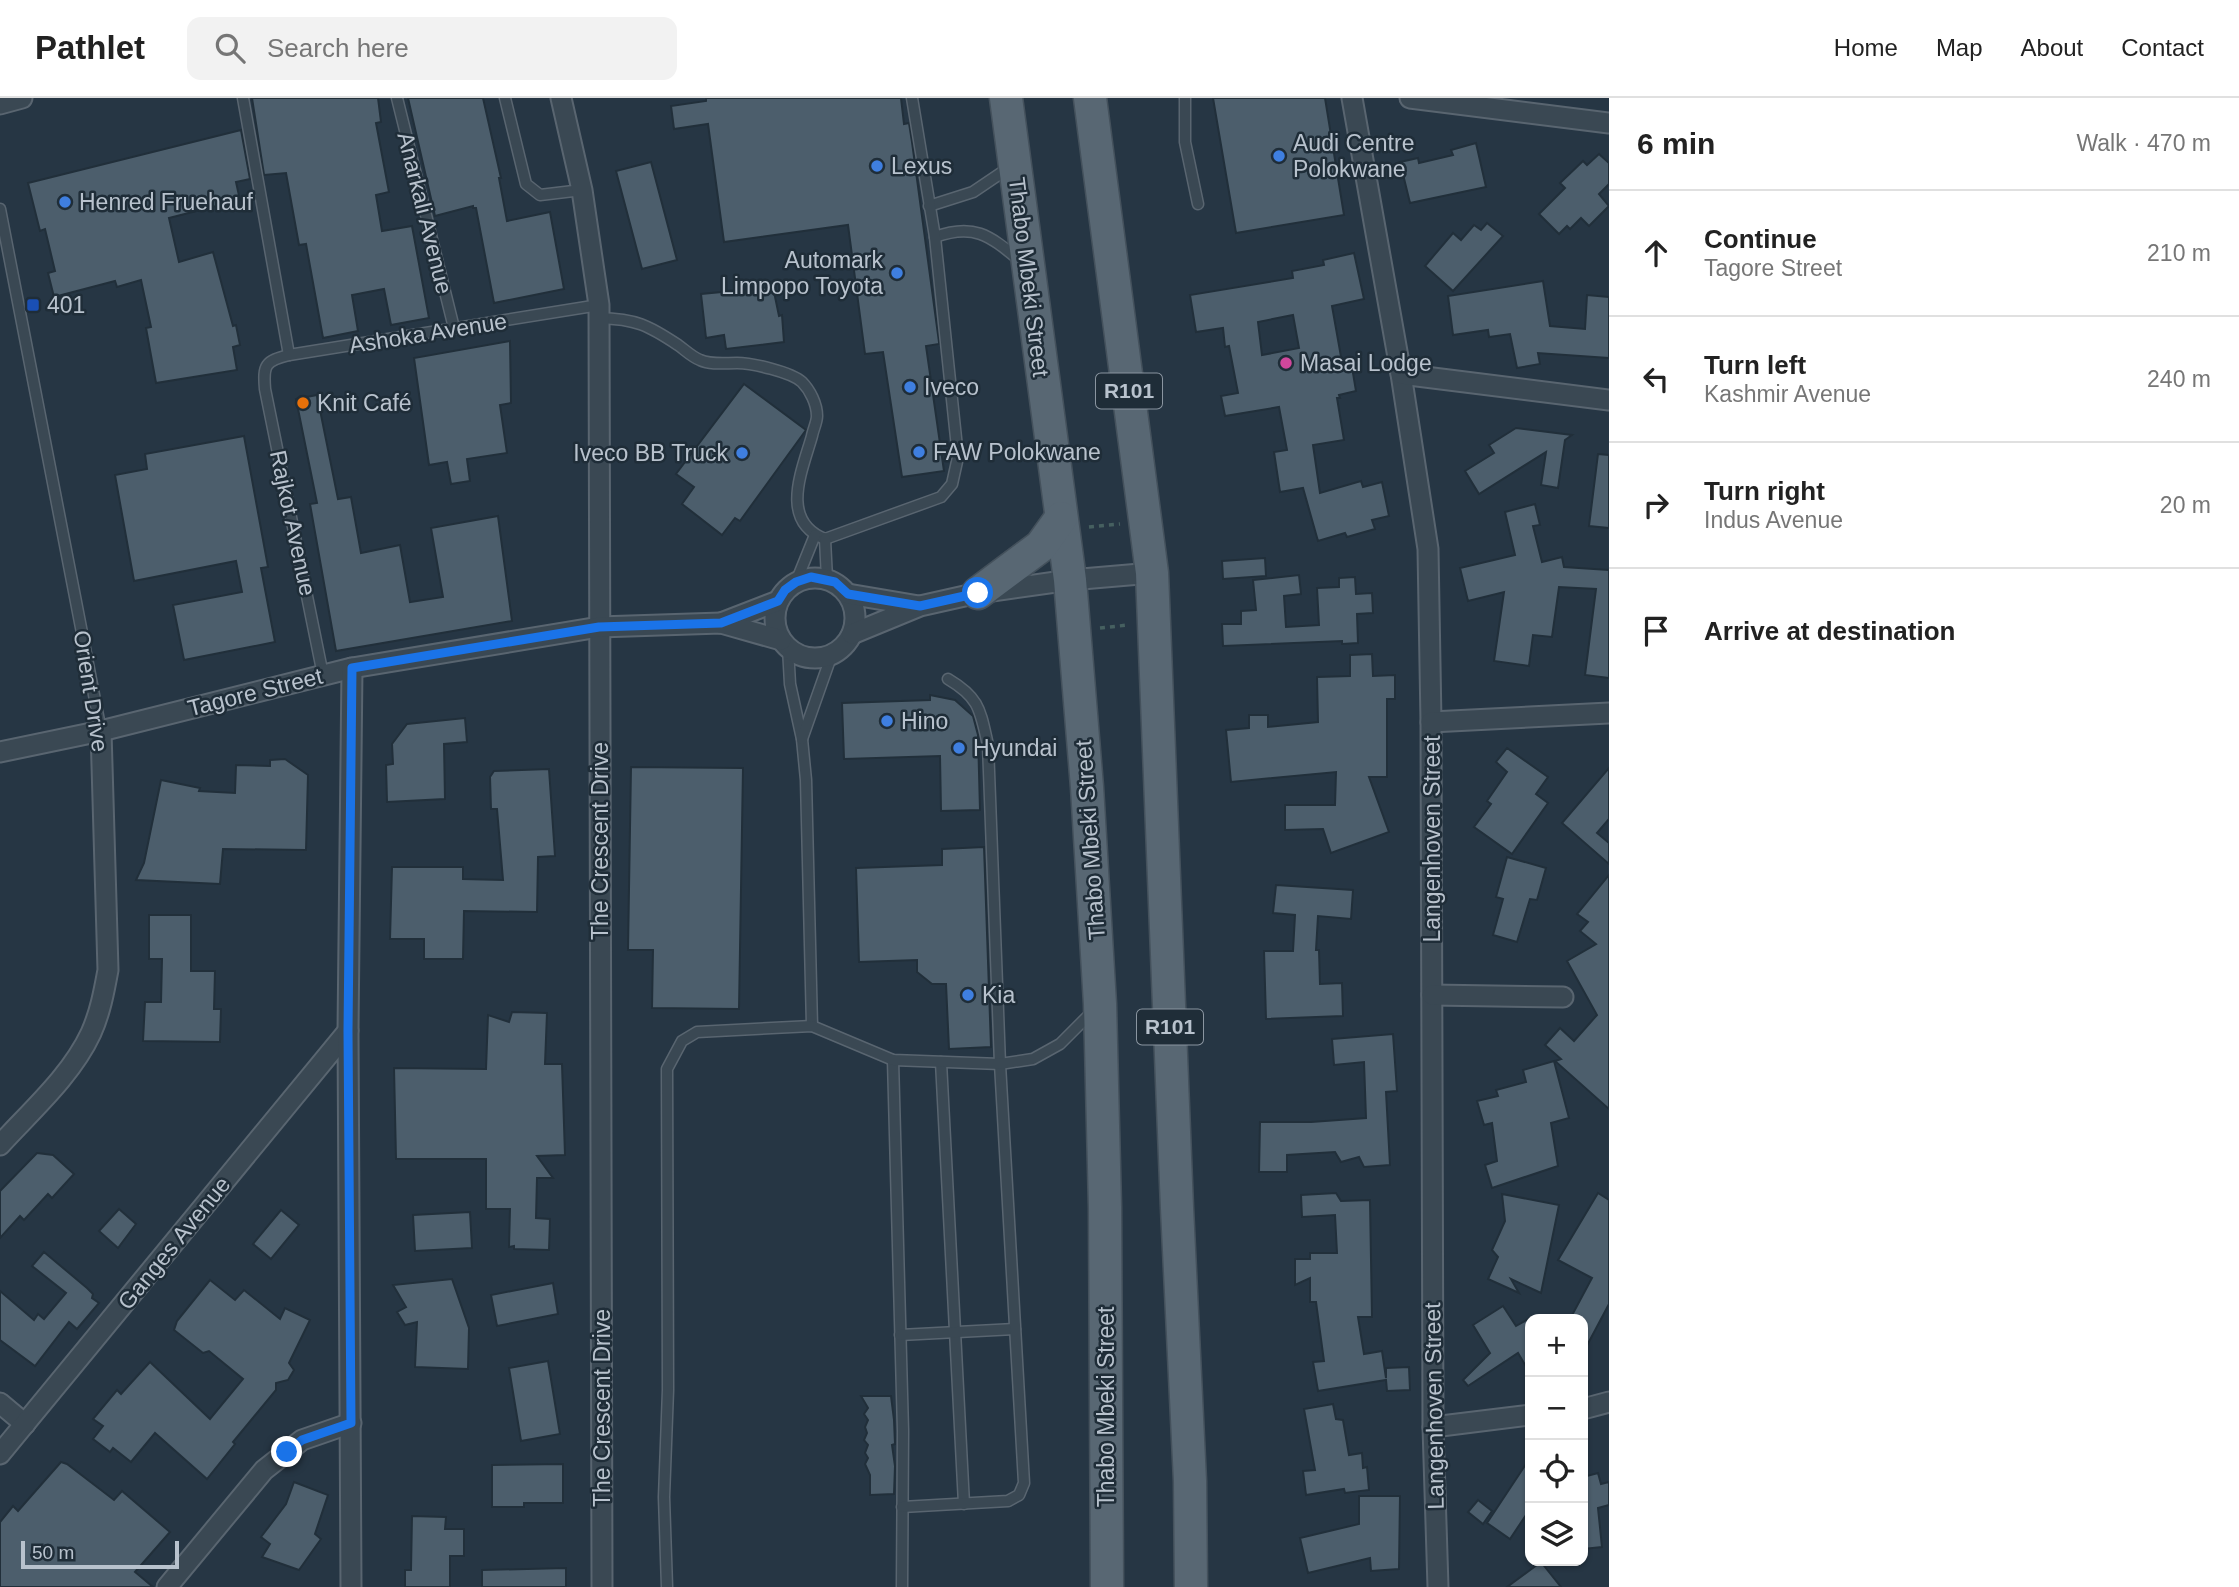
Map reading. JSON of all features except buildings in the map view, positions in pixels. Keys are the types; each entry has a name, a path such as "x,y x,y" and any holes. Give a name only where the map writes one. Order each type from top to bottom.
{"main road":[{"name":"Thabo Mbeki Street","path":"1006,98 1070,580 1087,787 1100,1004 1105,1207 1107,1587"},
{"name":"R101","path":"1090,98 1152,573 1190,1481 1191,1587"},
{"path":"978,593 1041,546 1062,523"}],"street":[{"path":"0,104 22,98"},
{"name":"The Crescent Drive","path":"561,98 582,190 599,311 602,1587"},
{"name":"Langenhoven Street","path":"1352,98 1401,373 1428,549 1433,1427 1438,1587"},
{"path":"1410,98 1609,123"},
{"path":"1401,373 1609,400"},
{"path":"832,654 840,649 852,634 920,606 978,593 1070,580 1152,573"},
{"path":"796,582 811,577 827,579 835,582 848,594 855,613 852,634"},
{"name":"Tagore Street","path":"0,752 102,731 352,668 599,627 721,623 778,601 785,590 796,582"},
{"path":"848,594 920,606"},
{"path":"778,601 774,621 785,644"},
{"name":"Tagore Street","path":"721,623 785,644 798,655 810,658 832,654"},
{"path":"351,1587 348,1031 352,668"},
{"path":"1431,722 1609,713"},
{"name":"Orient Drive","path":"0,1146 60,1079 90,1034 101,1006 108,970 102,731"},
{"path":"1432,995 1563,997"},
{"name":"Ganges Avenue","path":"0,1454 348,1031"},
{"path":"0,1402 25,1424"},
{"path":"1588,1408 1609,1402"},
{"path":"1433,1427 1525,1416"},
{"path":"167,1587 264,1470 302,1440 351,1423"}],"lane":[{"path":"243,98 289,355"},
{"name":"Anarkali Avenue","path":"397,98 454,328"},
{"path":"505,98 526,184 540,195 582,190"},
{"path":"796,582 820,537 941,497 957,473 958,457 934,237 912,98"},
{"path":"1185,98 1185,142 1198,204"},
{"path":"929,206 973,192 1014,164"},
{"name":"Orient Drive","path":"0,209 102,731"},
{"path":"934,237 950,231 978,232 992,237 1027,266"},
{"name":"Ashoka Avenue","path":"264,372 271,361 289,355 454,328 599,311 627,318 640,323 700,360 740,363 787,373 801,381 812,394 817,416 797,490 798,508 804,527 820,537"},
{"name":"Rajkot Avenue","path":"264,372 265,389 323,675"},
{"path":"820,537 827,579"},
{"path":"785,644 793,701 802,739 806,780 812,1026"},
{"path":"802,739 832,654"},
{"path":"902,1507 1008,1501 1019,1495 1024,1483 1000,1064 988,745 980,710 972,696 948,679"},
{"path":"667,1587 664,1497 668,1390 667,1069 682,1041 697,1032 812,1026 893,1060 1000,1064 1033,1059 1060,1044 1100,1004"},
{"path":"893,1060 900,1335 902,1587"},
{"path":"941,1062 964,1504"},
{"path":"900,1335 1015,1329"}],"path":[{"path":"1062,523 1146,523"},
{"path":"1074,631 1155,622"}],"place":[{"name":"Audi Centre Polokwane","path":"1279,156"},
{"name":"Lexus","path":"877,166"},
{"name":"Henred Fruehauf","path":"65,202"},
{"name":"Automark Limpopo Toyota","path":"897,273"},
{"name":"401","path":"33,305"},
{"name":"Masai Lodge","path":"1286,363"},
{"name":"Iveco","path":"910,387"},
{"name":"Knit Café","path":"303,403"},
{"name":"FAW Polokwane","path":"919,452"},
{"name":"Iveco BB Truck","path":"742,453"},
{"name":"Hino","path":"887,721"},
{"name":"Hyundai","path":"959,748"},
{"name":"Kia","path":"968,995"}],"route":[{"path":"287,1452 302,1440 351,1423 348,1031 352,668 599,627 721,623 778,601 785,590 796,582 811,577 835,582 848,594 920,606 978,593"}]}
